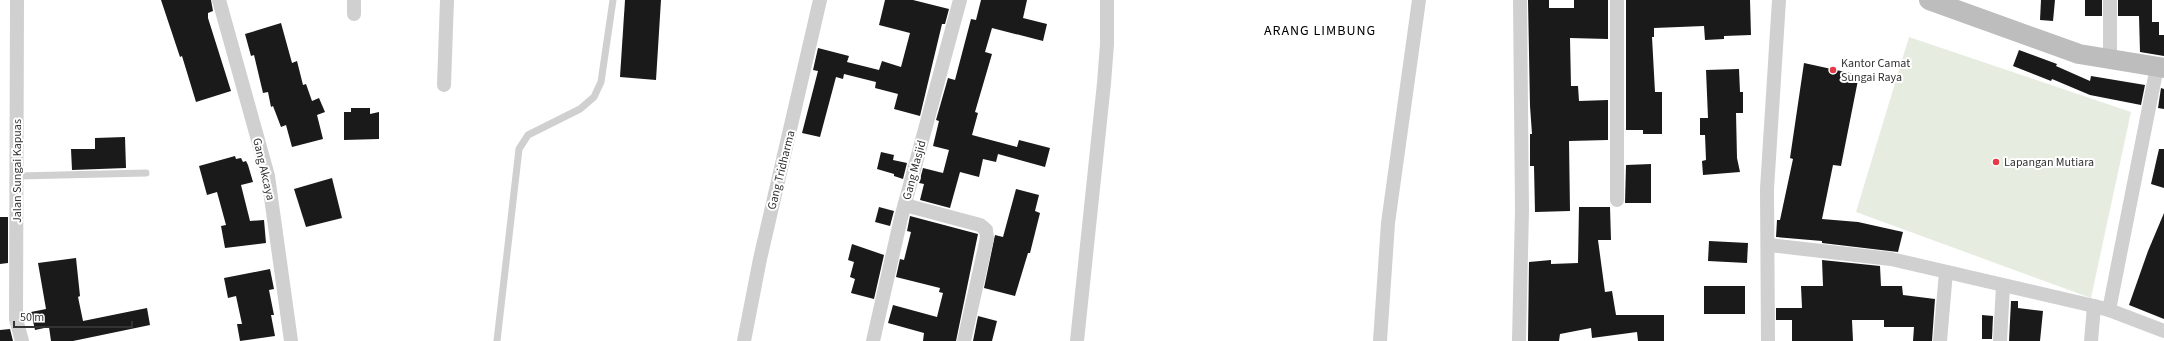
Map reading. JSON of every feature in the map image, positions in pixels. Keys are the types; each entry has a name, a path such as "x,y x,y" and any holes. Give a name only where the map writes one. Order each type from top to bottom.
{"main road":[{"path":"1929,0 2079,54 2161,68"}],"street":[{"name":"Jalan Sungai Kapuas","path":"17,0 18,176 16,319 22,341"},
{"name":"Gang Akcaya","path":"219,0 268,176 291,341"},
{"path":"354,0 354,14"},
{"path":"444,85 447,0"},
{"name":"Gang Tridharma","path":"744,341 760,260 820,0"},
{"name":"Gang Masjid","path":"873,341 905,205 960,0"},
{"path":"1077,341 1104,83 1107,44 1106,0"},
{"path":"1380,341 1388,223 1420,0"},
{"path":"1519,341 1522,210 1520,0"},
{"path":"1617,0 1617,200"},
{"path":"1768,341 1769,246 1767,189 1779,0"},
{"path":"2110,0 2110,60"},
{"path":"2109,310 2161,68"},
{"path":"905,205 980,225 986,230 987,238 964,341"},
{"path":"1769,246 1891,259 2002,286 2094,306 2109,310 2164,331"},
{"path":"1940,341 1946,272"},
{"path":"2000,341 2002,286"},
{"path":"2091,341 2094,306"}],"lane":[{"path":"497,341 519,149 528,135 580,108 594,96 602,82 613,0"},
{"path":"18,176 146,173"}],"shaded area":[{"name":"Lapangan Mutiara","path":"1909,37 2131,112 2091,298 1856,212"}],"building":[{"path":"161,0 211,0 213,11 208,13 208,18 231,91 196,102 182,56 180,57"},
{"path":"625,0 661,0 656,80 620,77"},
{"path":"885,0 913,0 949,9 945,24 942,24 920,116 894,109 898,94 875,88 876,82 844,74 843,79 836,77 820,137 802,133 818,71 813,70 818,48 849,56 847,62 879,70 882,61 901,67 910,33 879,25"},
{"path":"981,0 1027,0 1023,18 1047,24 1043,41 992,28 985,52 992,54 975,112 978,113 972,135 1017,147 1019,140 1050,148 1045,167 998,154 996,162 983,159 979,177 960,172 950,208 920,200 924,184 919,183 923,168 943,173 949,150 933,146 939,121 936,120 948,78 955,80 971,19 976,20"},
{"path":"1528,0 1549,0 1549,8 1574,8 1574,0 1608,0 1608,39 1570,38 1571,86 1578,86 1579,101 1608,100 1608,140 1569,141 1570,211 1535,212 1534,166 1530,166 1530,134 1532,134"},
{"path":"1626,0 1750,0 1751,35 1724,36 1724,39 1705,40 1704,26 1654,28 1654,37 1652,37 1655,92 1662,92 1662,134 1643,134 1643,130 1626,130"},
{"path":"2041,0 2055,0 2053,21 2040,20"},
{"path":"2085,0 2102,0 2102,16 2085,16"},
{"path":"2118,0 2152,0 2152,22 2159,22 2159,35 2164,35 2164,56 2140,52 2139,16 2118,16"},
{"path":"281,23 292,63 297,61 303,85 306,84 312,101 319,98 325,112 317,115 323,139 292,147 286,125 281,127 273,106 271,107 268,92 263,93 254,55 251,56 245,34"},
{"path":"2019,50 2057,64 2056,66 2090,81 2091,76 2145,85 2141,105 2090,95 2052,79 2051,81 2013,66"},
{"path":"1804,63 1859,75 1841,166 1833,165 1822,219 1858,222 1903,232 1898,252 1822,243 1822,241 1776,237 1777,220 1780,220 1793,159 1790,158"},
{"path":"1739,69 1740,92 1743,92 1743,113 1736,113 1737,158 1740,172 1703,175 1702,161 1706,160 1705,135 1700,135 1700,118 1708,118 1706,70"},
{"path":"2161,88 2164,89 2164,109 2158,108"},
{"path":"351,108 370,108 370,114 379,112 379,139 344,140 344,112 351,112"},
{"path":"125,137 126,168 72,170 71,149 95,149 95,138"},
{"path":"2159,149 2164,149 2164,188 2151,184"},
{"path":"881,152 894,155 893,160 907,163 903,179 894,176 894,174 877,169"},
{"path":"235,156 236,159 241,158 243,162 246,161 248,165 253,182 241,185 250,221 264,220 266,243 225,248 221,226 226,225 217,192 207,195 199,166"},
{"path":"1651,164 1651,203 1625,203 1626,165"},
{"path":"332,178 342,218 306,227 294,189"},
{"path":"1016,189 1039,195 1035,211 1040,213 1030,253 1028,253 1015,296 984,288 995,235 1003,237"},
{"path":"879,207 894,211 890,226 875,222"},
{"path":"1579,207 1610,207 1611,240 1598,240 1605,292 1612,291 1616,315 1664,315 1664,341 1638,341 1637,332 1592,338 1591,328 1560,334 1559,341 1528,341 1529,262 1551,260 1551,264 1578,263"},
{"path":"2164,213 2164,319 2129,305 2148,251"},
{"path":"910,216 978,234 956,341 923,341 924,333 888,323 893,305 937,317 943,293 939,292 940,288 896,277 900,259 904,260 911,232 907,231"},
{"path":"0,217 8,217 8,263 0,264"},
{"path":"1709,241 1748,243 1747,263 1708,261"},
{"path":"852,244 884,255 874,299 851,293 855,279 850,277 854,262 848,260"},
{"path":"76,258 80,296 78,297 83,321 147,308 150,325 73,341 51,341 49,327 35,330 31,312 46,309 38,263"},
{"path":"1822,260 1880,266 1881,286 1902,286 1903,295 1935,299 1932,341 1913,341 1914,327 1884,327 1884,320 1852,320 1853,341 1792,341 1792,320 1776,320 1776,308 1802,308 1801,286 1823,286"},
{"path":"270,269 274,289 269,290 274,315 271,315 275,336 240,341 237,324 242,324 236,296 228,298 224,278"},
{"path":"1704,286 1745,286 1745,314 1704,314"},
{"path":"2011,301 2018,301 2018,308 2043,311 2040,341 2009,341"},
{"path":"1982,315 1993,316 1992,339 1982,339"},
{"path":"978,316 997,321 992,341 973,341"},
{"path":"10,329 13,341 0,341 0,330"}],"place":[{"name":"Kantor Camat Sungai Raya","path":"1833,70"},
{"name":"Lapangan Mutiara","path":"1996,162"}],"district":[{"name":"ARANG LIMBUNG","path":"1320,30"}]}
